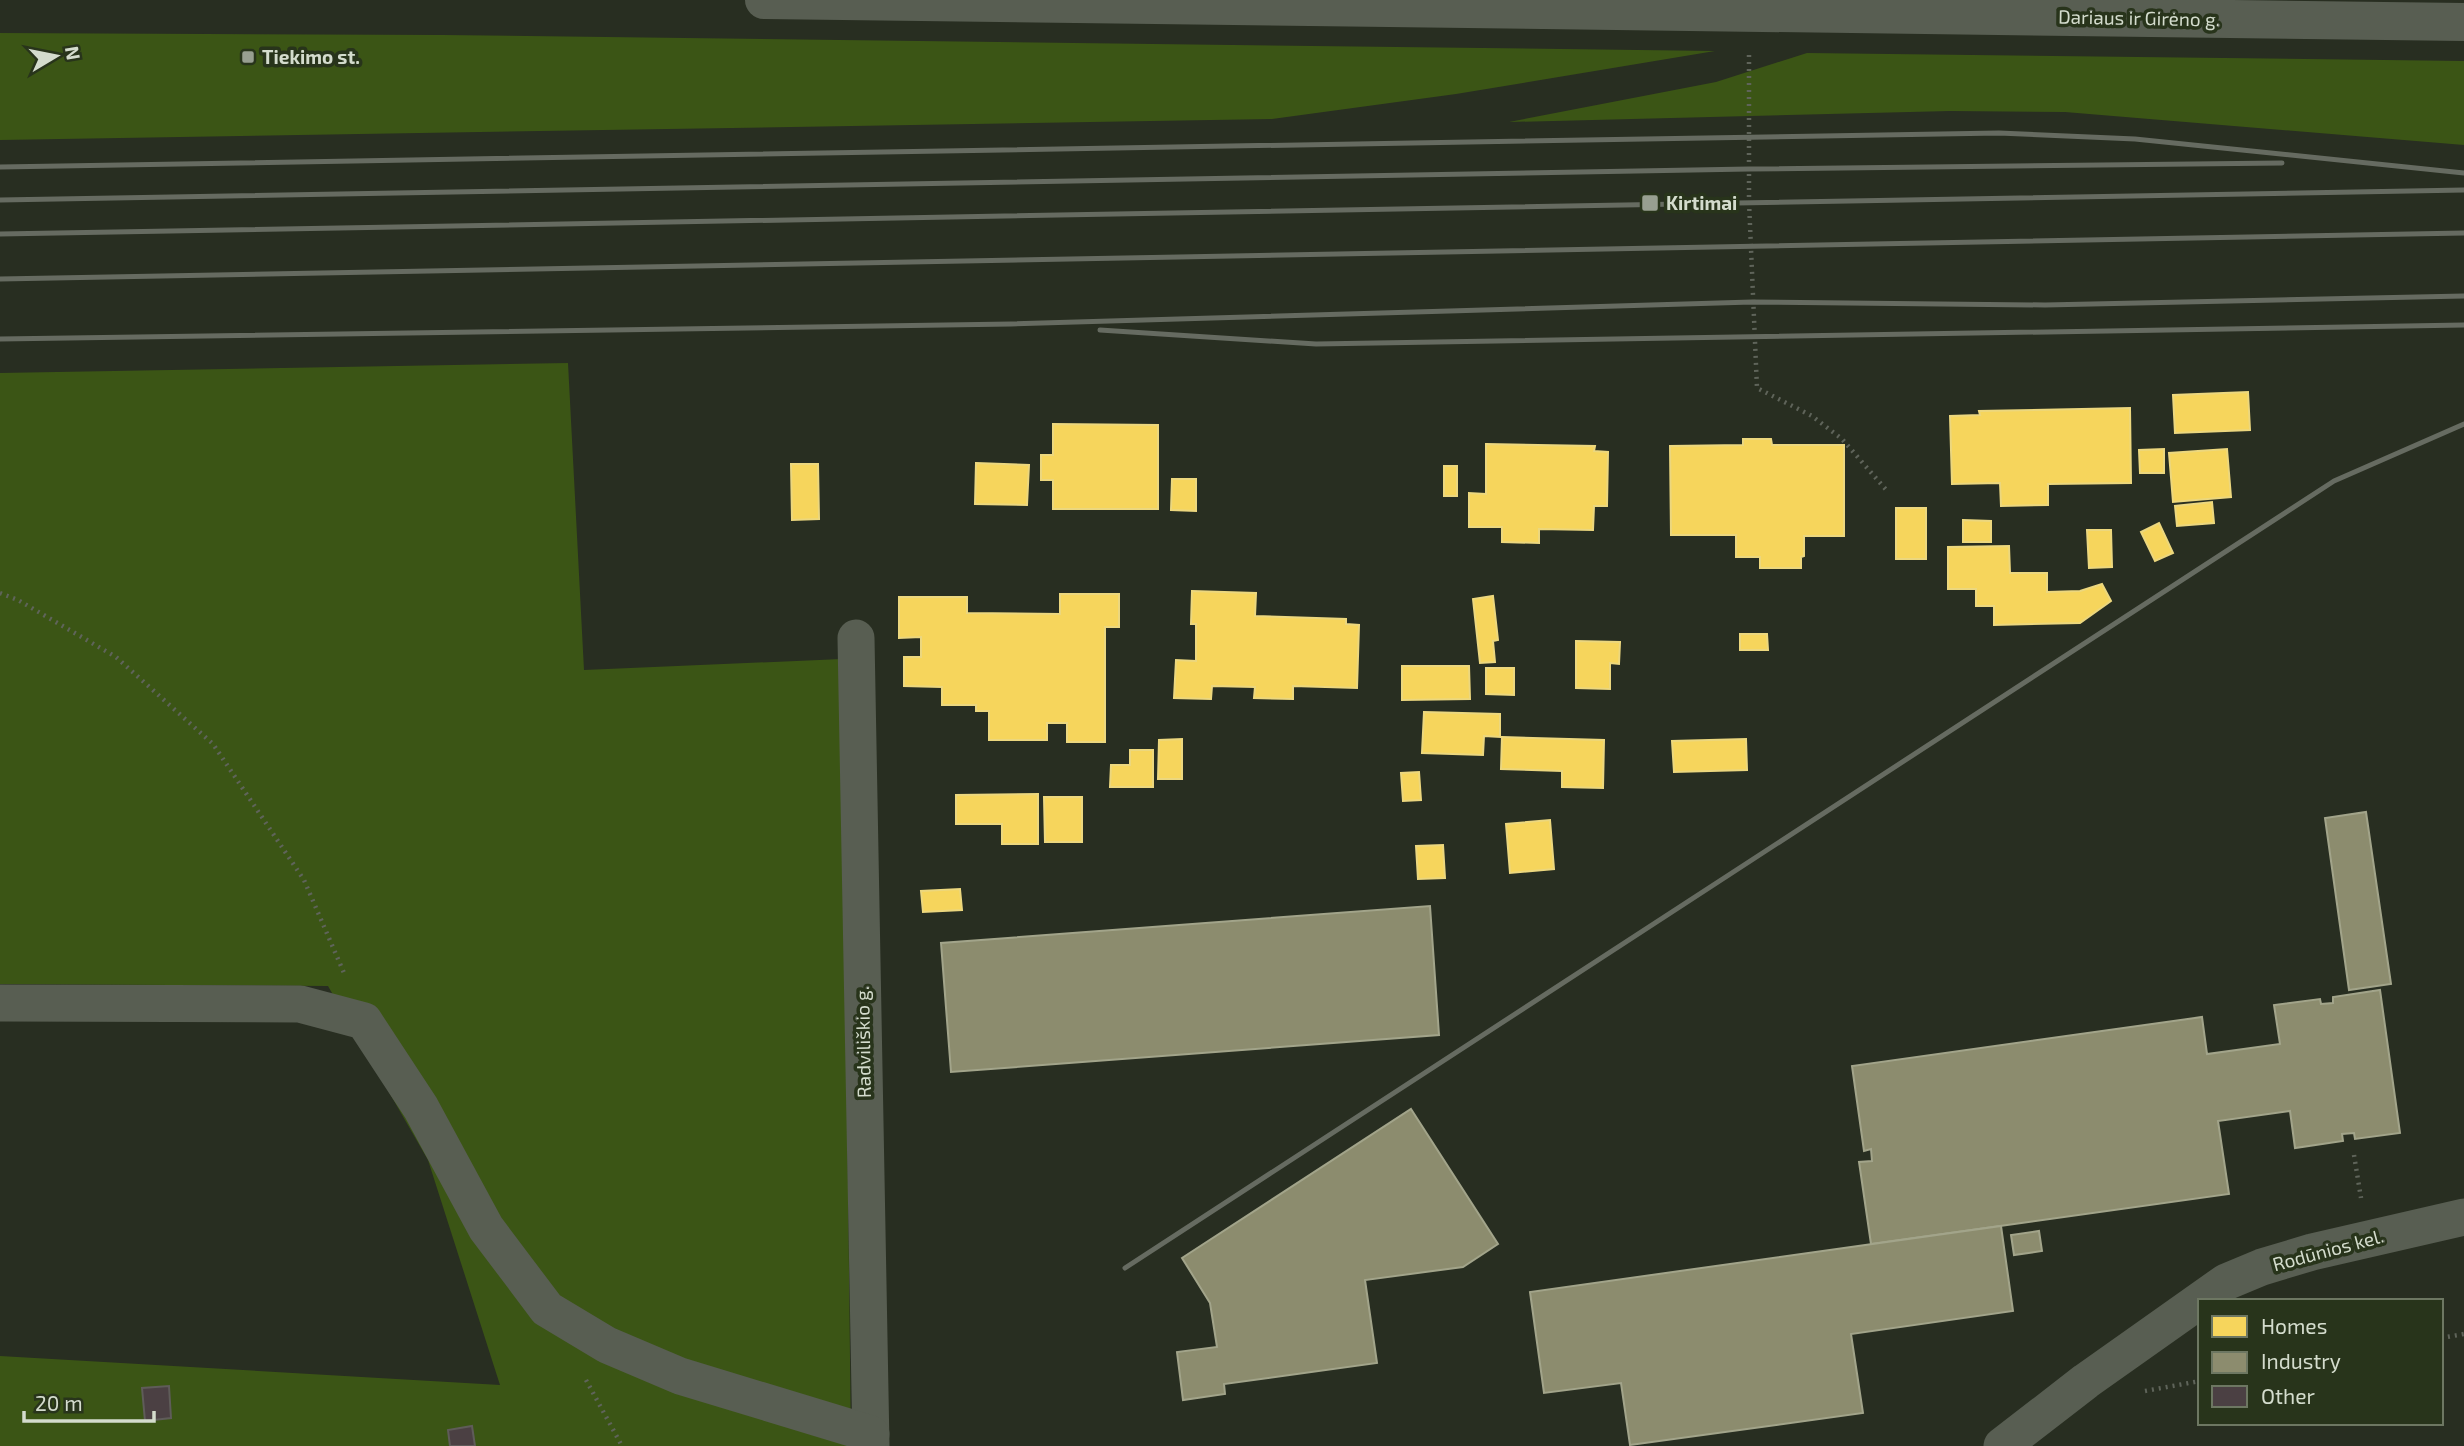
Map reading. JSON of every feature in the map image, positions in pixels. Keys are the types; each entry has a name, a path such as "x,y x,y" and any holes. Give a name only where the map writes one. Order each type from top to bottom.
{"street":[{"name":"Dariaus ir Girėno g.","path":"764,0 2464,22"},
{"name":"Radviliškio g.","path":"856,638 871,1440"},
{"path":"0,1003 300,1004 364,1021 421,1108 486,1228 547,1309 607,1345 680,1376 871,1440"},
{"name":"Rodūnios kel.","path":"2202,1299 2226,1282 2312,1252 2464,1217"},
{"name":"Rodūnios kel.","path":"2002,1446 2086,1381 2198,1302"}],"path":[{"path":"1749,13 1749,169 1756,388 1812,416 1842,439 1888,492"},
{"path":"0,593 18,600 116,657 213,744 304,880 364,1021"},
{"path":"2354,1155 2362,1201"},
{"path":"2443,1338 2464,1334"}],"green space":[{"path":"0,33 442,35 1715,51 1456,94 1272,119 0,140"},
{"path":"1807,53 2464,61 2464,145 2065,112 1950,111 1509,122 1716,82"},
{"path":"568,363 584,670 842,659 851,1446 0,1446 0,1356 500,1385 428,1160 328,986 0,984 0,373"}],"building: Homes":[{"path":"2248,392 2250,430 2175,433 2173,395"},
{"path":"2130,408 2131,483 2048,484 2048,505 2001,506 2000,483 1952,484 1950,416 1980,415 1979,411"},
{"path":"1053,424 1158,425 1158,509 1053,509 1053,480 1041,480 1041,455 1053,455"},
{"path":"1743,439 1771,439 1772,445 1844,445 1844,536 1804,536 1801,568 1760,568 1760,557 1736,557 1736,535 1671,535 1670,446 1743,445"},
{"path":"1486,444 1595,446 1594,451 1608,452 1607,506 1594,506 1593,530 1539,529 1539,543 1502,542 1502,527 1469,527 1469,493 1486,494"},
{"path":"2164,449 2164,473 2140,473 2139,450"},
{"path":"2227,449 2231,497 2173,502 2169,453"},
{"path":"976,463 1029,465 1027,505 975,504"},
{"path":"791,464 818,464 819,519 792,520"},
{"path":"1444,466 1457,466 1457,496 1444,496"},
{"path":"1172,479 1196,479 1196,511 1171,510"},
{"path":"2212,502 2214,523 2177,526 2175,506"},
{"path":"1896,508 1926,508 1926,559 1896,559"},
{"path":"1963,520 1991,521 1991,542 1963,542"},
{"path":"2159,523 2173,553 2155,561 2141,532"},
{"path":"2087,530 2111,530 2112,567 2089,568"},
{"path":"2009,546 2010,573 2047,573 2047,592 2080,591 2102,584 2111,601 2080,623 1994,625 1994,606 1976,606 1976,589 1948,589 1948,547"},
{"path":"1192,591 1256,593 1255,616 1346,619 1346,624 1359,625 1357,688 1293,686 1293,699 1254,698 1255,687 1212,686 1211,699 1174,698 1176,660 1196,661 1196,624 1191,624"},
{"path":"1060,594 1119,594 1119,627 1105,627 1105,742 1067,742 1067,723 1047,723 1047,740 989,740 989,711 976,711 976,705 942,705 942,687 904,686 904,657 921,657 921,637 899,638 899,597 967,597 967,613 1060,614"},
{"path":"1493,596 1498,640 1493,641 1495,662 1480,663 1473,599"},
{"path":"1740,634 1767,634 1768,650 1740,650"},
{"path":"1576,641 1620,642 1619,664 1610,663 1610,689 1576,688"},
{"path":"1402,666 1469,666 1470,699 1402,700"},
{"path":"1486,668 1514,668 1514,695 1486,694"},
{"path":"1424,712 1500,714 1500,737 1484,736 1483,755 1422,753"},
{"path":"1502,737 1604,740 1603,788 1562,787 1562,771 1501,769"},
{"path":"1182,739 1182,779 1158,779 1159,740"},
{"path":"1746,739 1747,770 1674,772 1672,741"},
{"path":"1130,750 1153,750 1153,787 1110,787 1111,765 1130,765"},
{"path":"1419,772 1421,800 1403,801 1401,773"},
{"path":"1038,794 1038,844 1002,844 1002,824 956,824 956,795"},
{"path":"1044,797 1082,797 1082,842 1045,842"},
{"path":"1550,820 1554,869 1510,873 1506,824"},
{"path":"1443,845 1445,878 1418,879 1416,846"},
{"path":"960,889 962,910 923,912 921,891"}],"building: Industry":[{"path":"2366,812 2391,984 2349,990 2325,818"},
{"path":"1430,906 1439,1035 951,1072 941,943"},
{"path":"2380,990 2400,1133 2355,1139 2354,1133 2342,1134 2343,1141 2295,1148 2290,1111 2218,1121 2229,1194 1871,1244 1859,1162 1872,1161 1871,1149 1864,1151 1852,1066 2202,1017 2207,1054 2280,1044 2274,1005 2320,999 2321,1004 2333,1003 2333,997"},
{"path":"1411,1109 1498,1244 1463,1267 1365,1280 1377,1363 1224,1384 1225,1394 1183,1400 1177,1352 1217,1347 1210,1303 1182,1258"},
{"path":"2001,1226 2013,1311 1851,1334 1863,1413 1630,1445 1621,1383 1544,1393 1530,1292"},
{"path":"2039,1231 2042,1251 2014,1255 2011,1235"}],"building: Other":[{"path":"169,1386 171,1418 145,1421 142,1388"},
{"path":"472,1426 475,1446 450,1446 448,1430"}],"railway":[{"path":"0,167 1999,133 2135,139 2464,173"},
{"path":"0,200 1749,169 2282,163"},
{"path":"0,234 2464,190"},
{"path":"0,279 2464,233"},
{"path":"0,339 1011,324 1752,302 2045,305 2464,296"},
{"path":"1100,330 1316,344 2464,325"},
{"path":"1125,1268 2334,481 2464,424"}],"place":[{"name":"Tiekimo st.","path":"248,57"},
{"name":"Kirtimai","path":"1650,203"}]}
